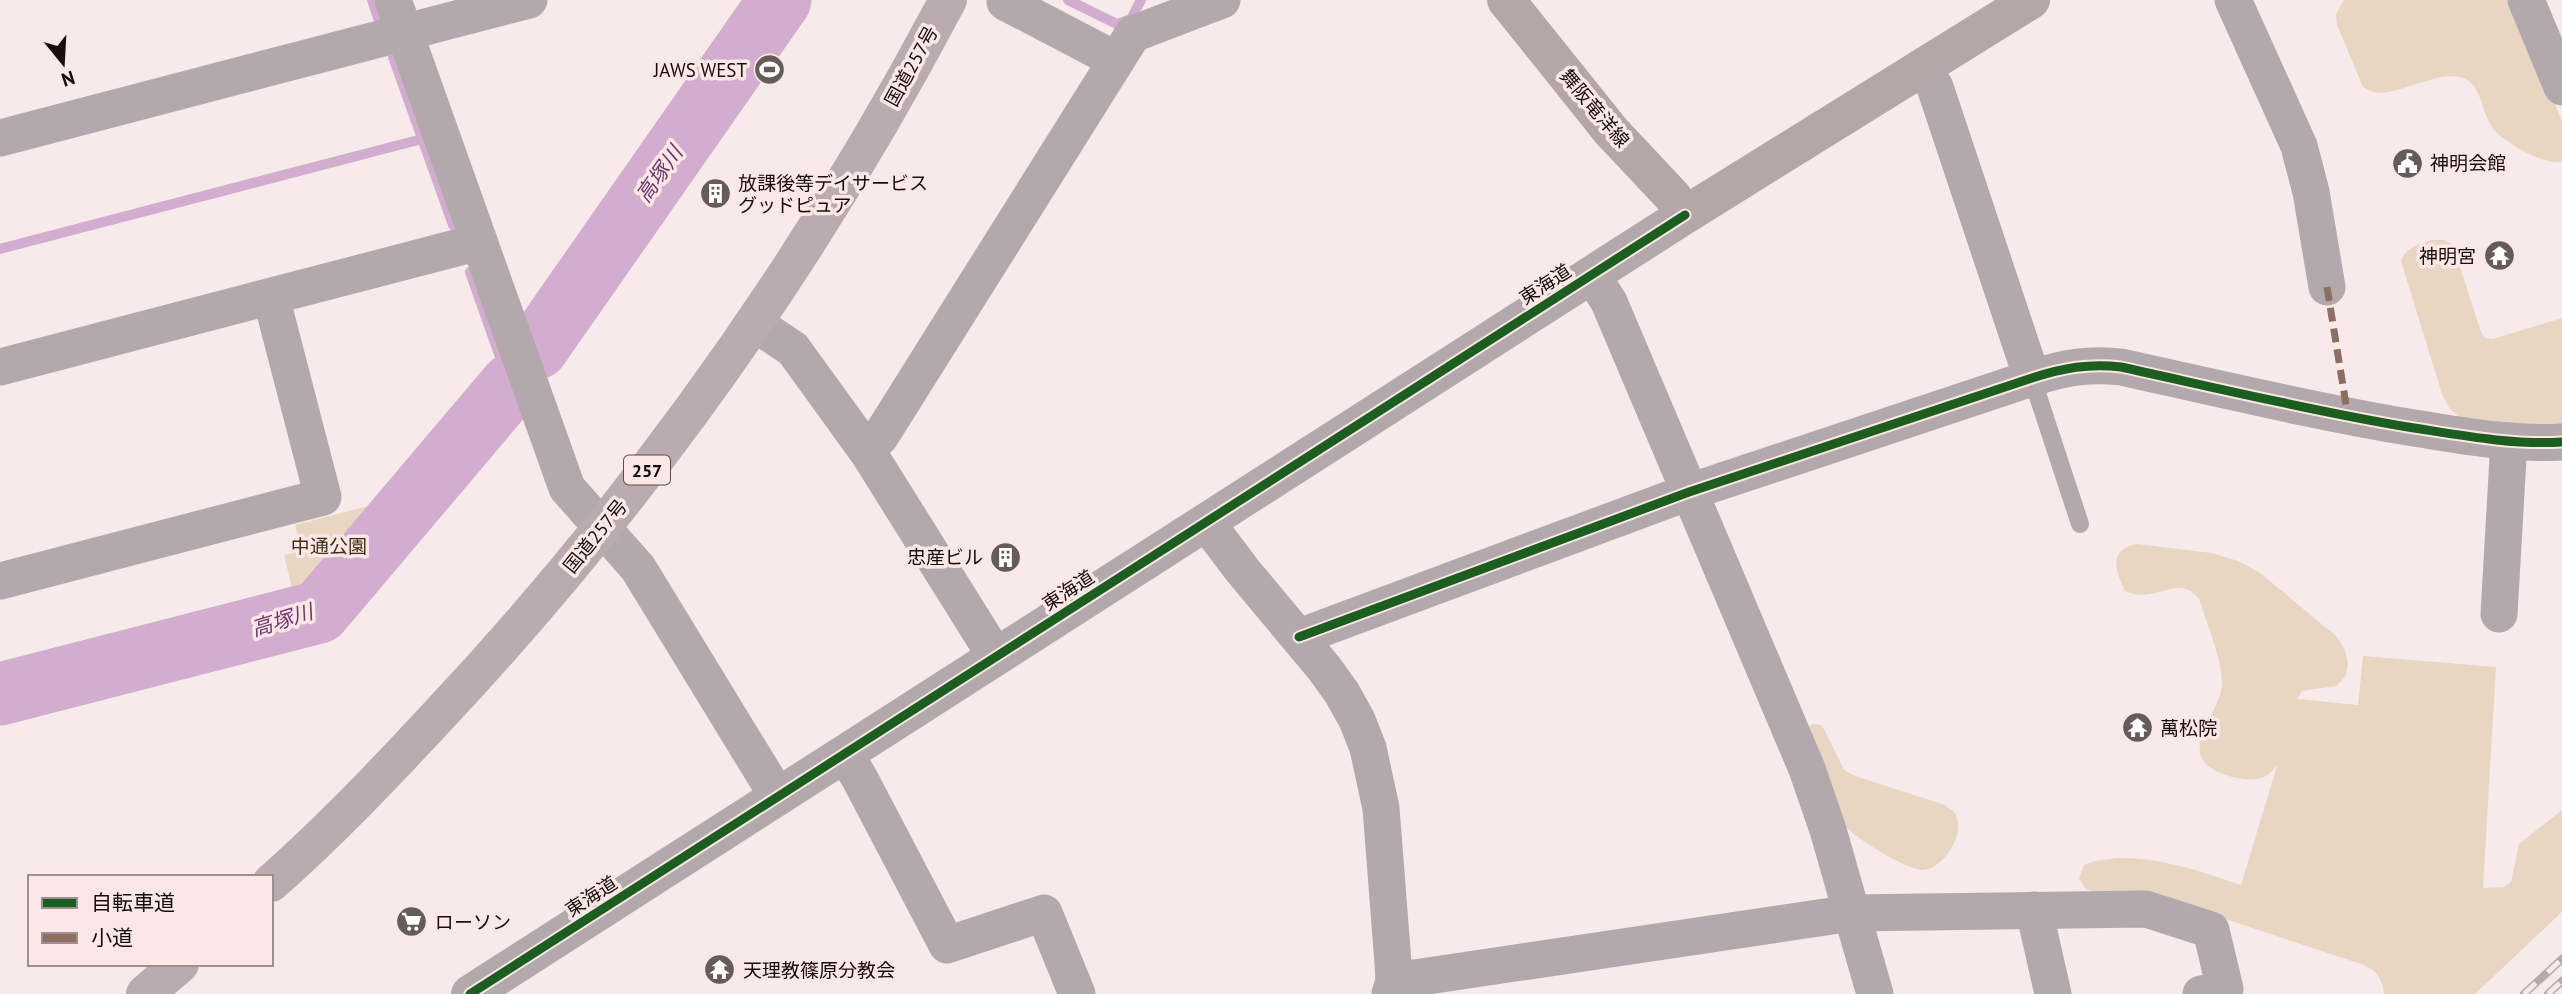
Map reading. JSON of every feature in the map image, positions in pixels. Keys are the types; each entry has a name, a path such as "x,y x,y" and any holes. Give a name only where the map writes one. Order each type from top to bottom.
{"highway":[{"name":"国道257号","path":"273,881 373,784 528,617 602,527 692,410 754,323 839,191 947,0"},
{"path":"145,994 178,966"}],"main road":[{"name":"舞阪竜洋線","path":"1506,0 1611,131 1674,197 1685,215"},
{"name":"東海道","path":"1685,215 2031,0"}],"street":[{"path":"0,138 399,16 529,0"},
{"path":"865,448 880,437 1133,34 1222,0"},
{"path":"2233,0 2299,146 2311,192 2327,287"},
{"path":"2526,0 2562,87"},
{"path":"1028,8 1116,60"},
{"path":"399,16 568,488 638,568 778,797"},
{"path":"1922,67 1935,87 2032,378"},
{"name":"東海道","path":"470,994 1685,215"},
{"path":"0,366 480,242"},
{"path":"1592,275 1609,302 1807,769 1828,830 1875,994"},
{"path":"0,581 323,497 271,296"},
{"path":"754,323 793,349 865,448 996,657"},
{"path":"1299,638 1689,492 2032,378 2076,366 2110,366 2348,417 2476,438 2562,442"},
{"path":"2499,614 2509,441"},
{"path":"1206,522 1242,571 1342,693 1368,748 1381,808 1392,987 1852,913 2146,909 2211,930 2225,989 2201,994"},
{"path":"845,754 947,945 1044,913 1077,994"},
{"path":"2034,910 2053,994"}],"lane":[{"path":"2032,378 2080,524"}],"green space":[{"path":"2344,0 2511,0 2562,121 2562,161 2535,157 2504,139 2489,122 2475,88 2462,78 2439,78 2378,93 2363,87 2337,25 2336,14"},
{"path":"2432,240 2444,240 2453,245 2485,338 2493,339 2562,318 2562,428 2461,419 2450,409 2442,394 2401,261 2409,250"},
{"name":"中通公園","path":"407,496 314,605 297,609 284,555 302,551 295,525"},
{"path":"2137,544 2212,553 2238,561 2259,572 2336,636 2345,650 2348,665 2345,677 2336,686 2302,691 2297,699 2358,705 2363,656 2496,667 2483,888 2504,887 2511,882 2519,844 2562,810 2562,912 2475,994 2384,994 2378,976 2364,965 2162,898 2096,894 2085,888 2079,878 2084,865 2122,858 2163,862 2241,885 2277,766 2264,777 2245,779 2216,771 2203,760 2200,753 2202,736 2222,685 2214,643 2200,601 2192,592 2184,588 2147,595 2125,591 2116,562 2121,551"},
{"path":"1812,724 1821,725 1844,770 1945,805 1954,812 1958,820 1956,838 1952,848 1939,863 1923,870 1905,865 1870,845 1844,825 1807,730"}],"waterway":[{"path":"372,0 378,18"},
{"name":"高塚川","path":"537,348 780,0"},
{"path":"1068,0 1117,24 1131,19 1141,0"},
{"path":"393,57 453,225"},
{"path":"0,249 422,139"},
{"path":"470,272 500,357"},
{"name":"高塚川","path":"508,380 510,386"},
{"name":"高塚川","path":"0,694 319,612 511,385"}],"railway":[{"path":"2524,994 2562,959"},
{"path":"2548,994 2562,981"}],"marked path":[{"path":"2327,287 2348,417"}],"cycle path":[{"path":"470,994 1685,215"},
{"path":"1299,637 1689,492 2032,378 2076,367 2121,367 2408,427 2504,441 2562,442"}],"place":[{"name":"JAWS WEST","path":"770,70"},
{"name":"神明会館","path":"2407,163"},
{"name":"放課後等デイサービス グッドピュア","path":"715,194"},
{"name":"神明宮","path":"2499,256"},
{"name":"忠産ビル","path":"1006,557"},
{"name":"萬松院","path":"2137,728"},
{"name":"ローソン","path":"412,922"},
{"name":"天理教篠原分教会","path":"720,970"}]}
